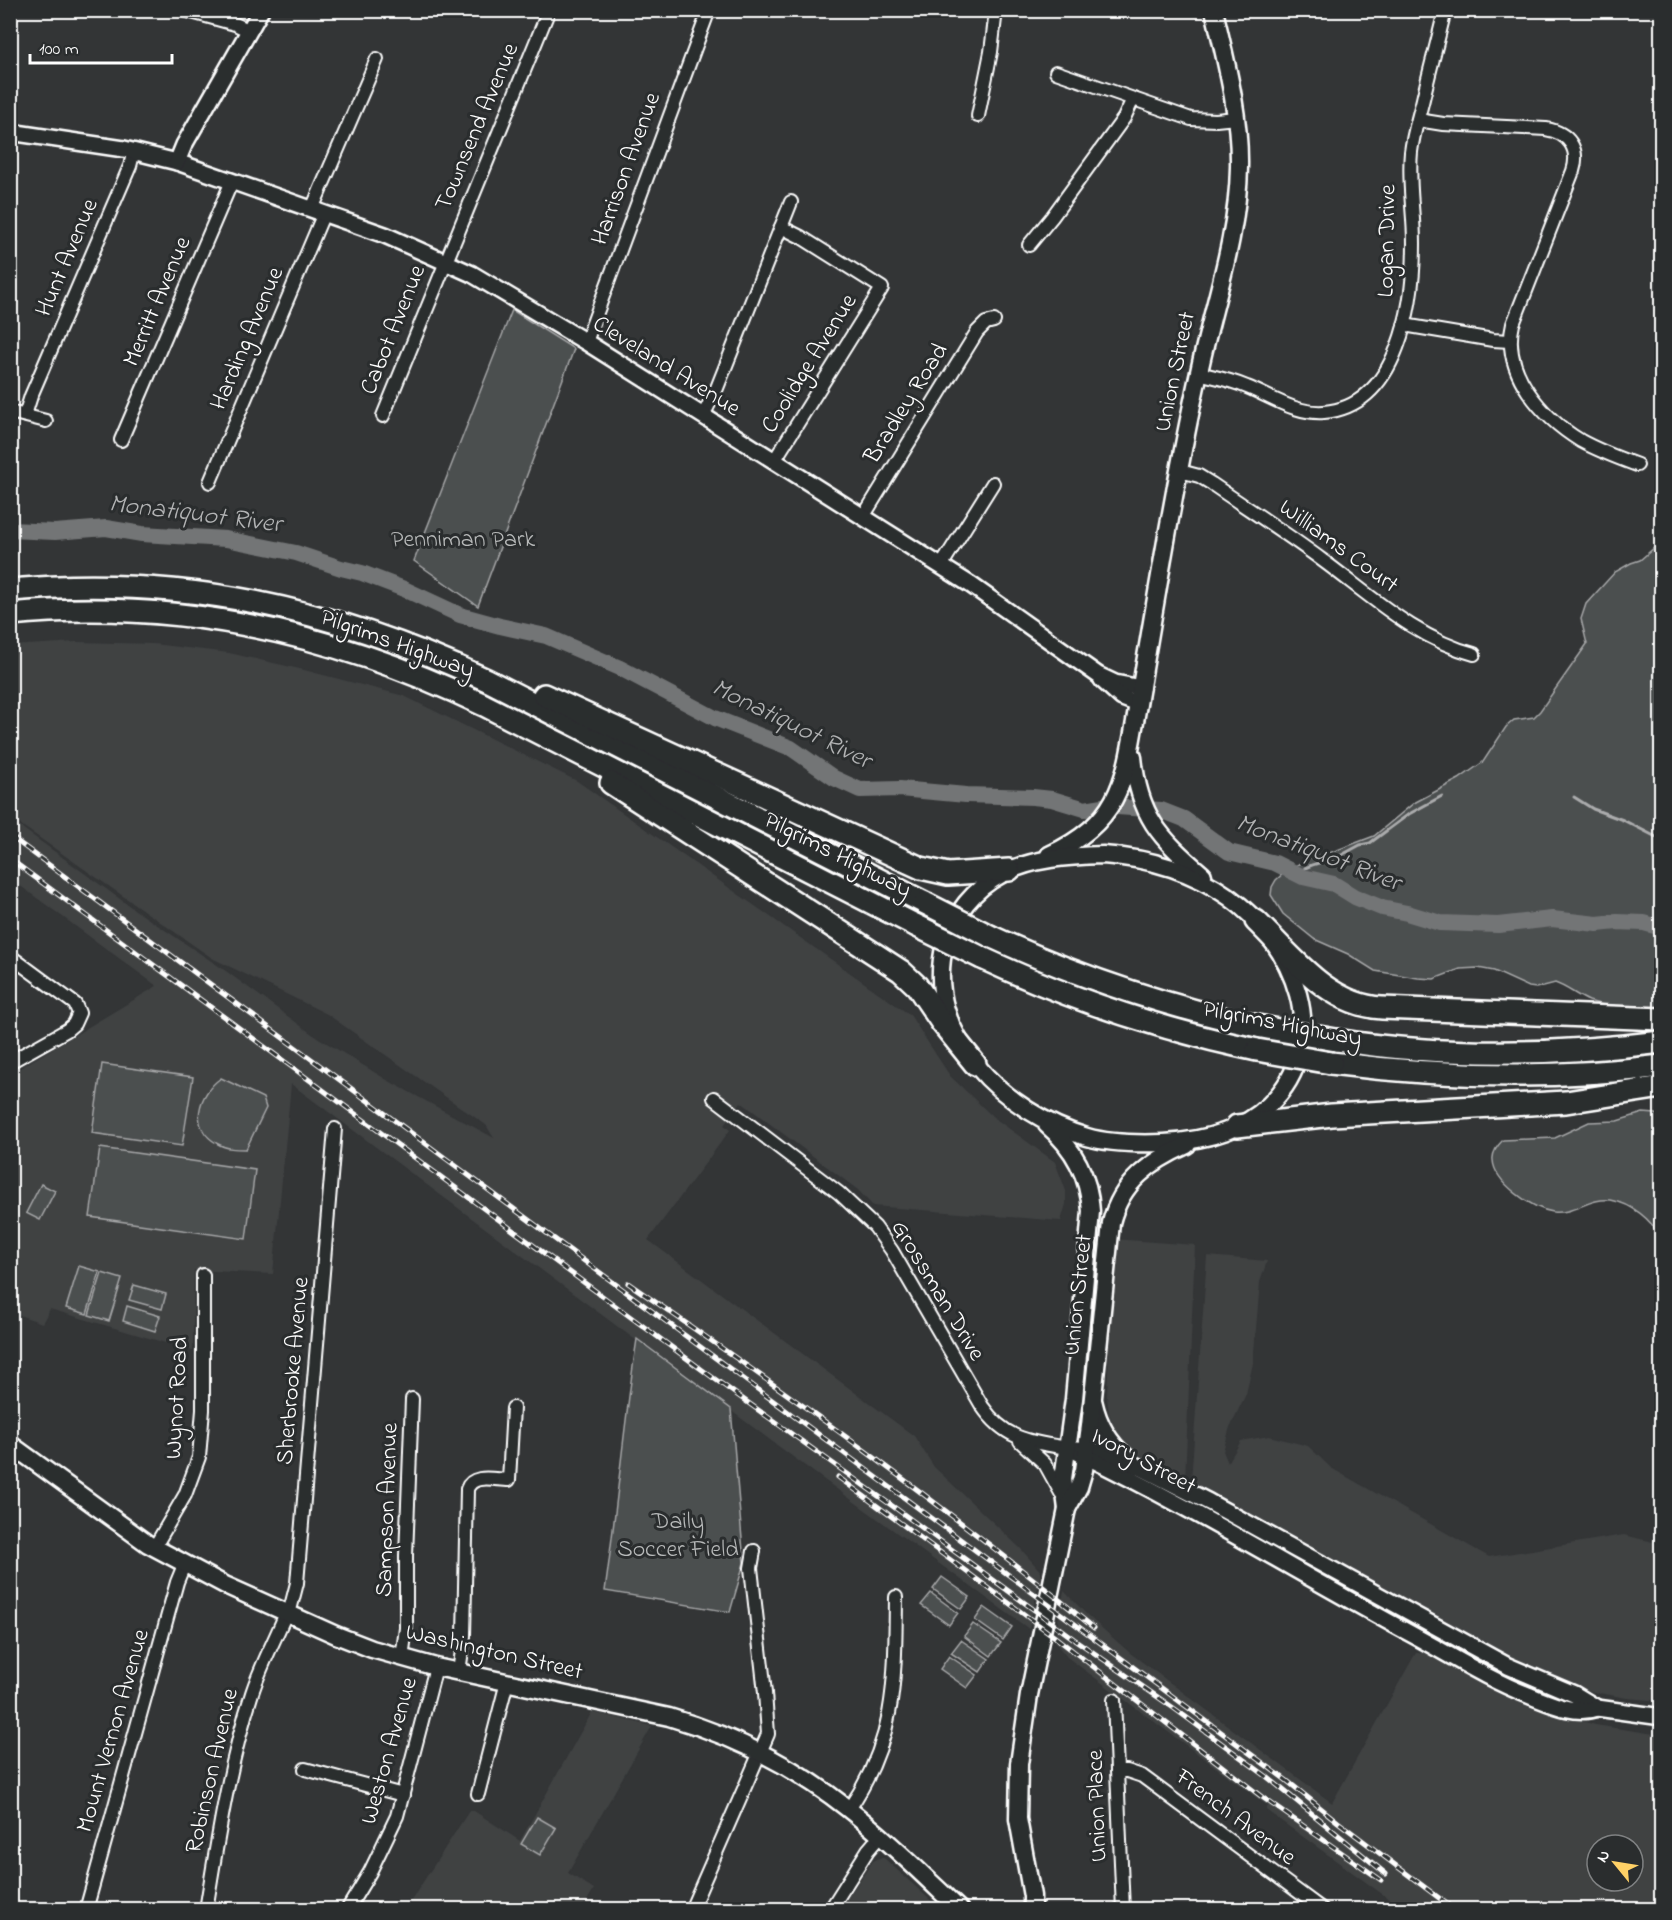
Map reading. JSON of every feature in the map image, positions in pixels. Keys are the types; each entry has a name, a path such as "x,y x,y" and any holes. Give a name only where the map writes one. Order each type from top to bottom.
{"highway":[{"name":"Pilgrims Highway","path":"10,590 111,586 171,590 232,598 336,621 420,650 487,680 992,936 1064,968 1203,1014 1336,1040 1415,1049 1485,1052 1565,1051 1662,1042"},
{"name":"Pilgrims Highway","path":"10,614 79,610 130,611 202,617 261,627 321,641 388,663 453,690 982,958 1055,990 1190,1034 1257,1050 1331,1063 1402,1071 1507,1076 1586,1073 1662,1066"},
{"path":"420,650 571,706 921,868 948,874 1018,867"},
{"path":"515,721 902,971 917,986 942,1023 975,1064"},
{"path":"1256,921 1320,983 1360,1005 1382,1008 1662,1019"},
{"path":"1237,1126 1332,1115 1566,1102 1662,1087"}],"main road":[{"name":"Union Street","path":"1040,1910 1028,1873 1018,1807 1020,1756 1029,1695 1066,1505 1063,1479 1090,1228 1089,1194 1082,1170 1070,1148 1049,1127 1001,1090 975,1064 957,1036 947,1009 942,982 944,951 954,922 965,905 984,885 1018,867 1066,847 1086,834 1108,811 1120,787 1132,743 1198,374 1235,220 1239,164 1236,118 1214,10"},
{"name":"Union Street","path":"1132,743 1138,792 1157,830 1186,860 1229,897"},
{"path":"1018,867 1084,856 1103,855 1137,859 1176,869 1229,897 1256,921 1272,940 1291,973 1299,994 1303,1026 1296,1059 1282,1090 1268,1107 1237,1126 1213,1135 1163,1143 1108,1141 1068,1131 1025,1109"},
{"name":"Union Street","path":"1066,1505 1079,1487 1086,1452 1108,1236 1118,1202 1130,1183 1148,1166 1173,1151 1213,1135"},
{"name":"Washington Street","path":"11,1446 154,1548 184,1565 350,1641 436,1667 669,1717 718,1733 761,1753 806,1778 849,1809 960,1910"},
{"path":"1028,1873 1030,1910"}],"street":[{"path":"184,10 231,23 250,31"},
{"path":"177,162 184,145 261,10"},
{"name":"Townsend Avenue","path":"445,260 549,10"},
{"name":"Harrison Avenue","path":"586,342 709,10"},
{"path":"978,116 991,52 996,10"},
{"name":"Logan Drive","path":"1198,374 1236,383 1297,409 1315,412 1335,410 1359,400 1380,380 1391,361 1404,325 1413,272 1414,234 1410,159 1445,10"},
{"name":"Harding Avenue","path":"210,482 377,59"},
{"path":"1056,72 1191,118 1216,120 1236,118"},
{"path":"1029,245 1124,118 1133,99"},
{"path":"1418,120 1443,124 1552,130 1566,137 1575,150 1576,160 1573,171 1515,318 1510,341 1513,359 1521,379 1550,417 1582,441 1637,465"},
{"name":"Cleveland Avenue","path":"10,132 134,151 177,162 385,235 445,260 495,286 586,342 994,600 1098,675 1139,696"},
{"name":"Hunt Avenue","path":"25,415 31,396 130,166 134,151"},
{"name":"Merritt Avenue","path":"121,440 232,181"},
{"path":"702,416 717,388 791,202"},
{"name":"Coolidge Avenue","path":"774,461 882,288 781,227"},
{"name":"Cabot Avenue","path":"382,416 445,260"},
{"name":"Bradley Road","path":"863,517 977,332 986,323 994,321"},
{"path":"1404,325 1510,341"},
{"path":"10,412 46,421"},
{"name":"Williams Court","path":"1180,471 1199,476 1212,484 1418,630 1447,645 1474,654"},
{"path":"941,566 993,483"},
{"path":"10,956 75,1004 79,1010 78,1016 67,1030 10,1062"},
{"name":"Grossman Drive","path":"714,1098 839,1193 875,1227 892,1251 982,1406 994,1422 1015,1437 1029,1442 1068,1448"},
{"name":"Sherbrooke Avenue","path":"288,1614 297,1583 335,1129"},
{"name":"Wynot Road","path":"154,1548 185,1496 199,1457 203,1410 203,1275"},
{"path":"1093,1395 1098,1418 1108,1437 1142,1468"},
{"name":"Sampson Avenue","path":"402,1658 406,1628 406,1556 412,1399"},
{"path":"459,1672 463,1643 467,1486 472,1480 479,1479 509,1480 513,1408"},
{"path":"1015,1437 1045,1464 1066,1505"},
{"name":"Ivory Street","path":"1068,1448 1086,1452 1103,1452 1142,1468 1209,1502 1508,1666 1574,1694 1598,1708 1662,1717"},
{"name":"Ivory Street","path":"1086,1452 1370,1612 1512,1688 1571,1709 1587,1711 1598,1708"},
{"path":"1167,1499 1222,1524 1252,1542 1262,1544 1264,1537 1255,1528"},
{"path":"691,1910 761,1753 768,1729 751,1568 754,1551"},
{"name":"Mount Vernon Avenue","path":"86,1910 177,1582 184,1565"},
{"path":"849,1809 869,1777 886,1733 894,1677 896,1597"},
{"name":"Robinson Avenue","path":"206,1910 229,1777 240,1730 259,1672 288,1614"},
{"name":"Weston Avenue","path":"347,1910 374,1865 397,1815 436,1667"},
{"path":"478,1794 507,1682"},
{"name":"Union Place","path":"1114,1700 1127,1909"},
{"path":"305,1769 404,1795"},
{"name":"French Avenue","path":"1117,1771 1127,1771 1142,1776 1323,1910"},
{"path":"830,1910 880,1836"}],"shaded area":[{"path":"77,642 153,644 229,653 404,696 577,781 910,1015 950,1076 993,1117 1055,1162 1066,1191 1066,1204 1061,1221 873,1206 858,1190 741,1102 724,1125 730,1130 648,1240 914,1436 934,1467 1020,1548 1041,1572 1029,1629 812,1471 291,1084 273,1274 194,1270 193,1351 50,1309 42,1323 11,1312 10,1074 157,986 11,879 11,820 312,1034 387,1080 494,1138 486,1125 327,1014 212,958 11,818 11,646"},
{"path":"1113,1239 1195,1245 1185,1479 1136,1453 1124,1444 1109,1414 1107,1397"},
{"path":"1207,1256 1267,1261 1260,1282 1253,1363 1246,1394 1230,1427 1223,1451 1228,1463 1241,1441 1269,1436 1308,1446 1331,1468 1489,1557 1624,1535 1661,1544 1661,1701 1594,1692 1570,1685 1516,1662 1191,1481"},
{"path":"1064,1591 1130,1653 1332,1803 1416,1653 1427,1652 1521,1702 1595,1725 1661,1735 1661,1909 1403,1909 1266,1810 1268,1806 1067,1657 1054,1641"},
{"path":"592,1712 652,1726 568,1873 594,1889 582,1909 405,1910 469,1811 474,1811 520,1841"},
{"path":"882,1857 940,1909 840,1909 873,1861"}],"green space":[{"name":"Penniman Park","path":"512,310 574,349 478,606 414,561"},
{"path":"1661,542 1661,1010 1598,1004 1555,983 1536,988 1529,987 1494,971 1478,968 1460,969 1434,979 1375,971 1348,954 1314,939 1283,914 1271,895 1276,880 1285,872 1312,856 1324,855 1374,836 1414,803 1459,779 1483,762 1506,727 1514,720 1534,717 1587,644 1581,619 1586,604 1615,572 1640,560"},
{"path":"102,1064 193,1077 182,1146 92,1133"},
{"path":"221,1078 263,1098 266,1108 246,1149 221,1146 203,1129 200,1120 202,1102 213,1085"},
{"path":"1643,1113 1656,1114 1661,1117 1661,1238 1640,1213 1611,1200 1596,1201 1568,1211 1544,1210 1516,1193 1500,1177 1495,1168 1493,1154 1503,1140 1555,1138 1589,1122 1617,1121"},
{"path":"100,1148 255,1170 246,1239 90,1217"},
{"path":"41,1184 55,1191 40,1220 26,1213"},
{"path":"79,1266 100,1272 87,1314 66,1308"},
{"path":"102,1273 122,1279 109,1321 89,1315"},
{"path":"134,1285 166,1294 162,1309 129,1300"},
{"path":"127,1306 160,1316 155,1331 123,1321"},
{"name":"Daily Soccer Field","path":"637,1339 731,1409 744,1563 730,1612 605,1591"},
{"path":"942,1577 970,1597 961,1609 933,1589"},
{"path":"931,1593 958,1613 949,1625 921,1605"},
{"path":"984,1607 1012,1627 1003,1640 975,1620"},
{"path":"973,1624 1001,1643 991,1656 964,1636"},
{"path":"961,1640 989,1659 980,1672 951,1653"},
{"path":"949,1656 977,1675 967,1688 940,1669"},
{"path":"537,1817 556,1828 540,1855 521,1844"}],"waterway":[{"name":"Monatiquot River","path":"10,530 55,532 106,528 142,534 226,539 296,553 362,573 404,589 460,615 546,636 620,668 715,718 791,748 834,778 860,790 900,789 966,795 1033,797 1052,799 1085,809 1103,806 1161,810 1184,819 1229,852 1275,863 1303,877 1334,884 1355,897 1382,908 1440,923 1498,925 1552,919 1597,924 1644,923 1662,928"},
{"path":"1298,875 1305,868 1370,843 1409,814 1442,796"},
{"path":"1574,797 1593,809 1623,820 1662,840"}],"railway":[{"path":"10,836 1286,1780 1455,1910"},
{"path":"10,859 712,1377 1266,1776 1386,1874"},
{"path":"628,1283 865,1451 1094,1628"},
{"path":"838,1477 1055,1637 1262,1797 1381,1880"}]}
